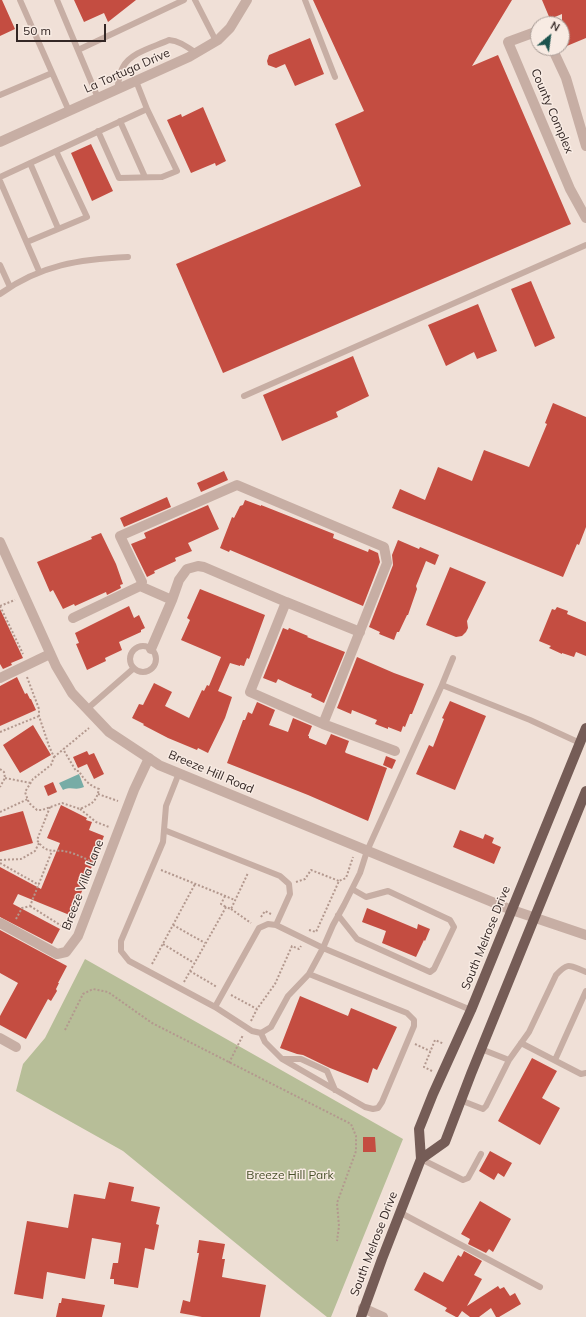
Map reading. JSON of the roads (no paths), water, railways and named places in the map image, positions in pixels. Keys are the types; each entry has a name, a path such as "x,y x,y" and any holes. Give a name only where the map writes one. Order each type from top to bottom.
{"main road":[{"name":"South Melrose Drive","path":"362,1313 421,1159 419,1129 472,1010 586,728"},
{"path":"421,1159 445,1142 460,1100 586,791"}],"street":[{"name":"La Tortuga Drive","path":"0,142 196,53 216,41 230,28 247,0"},
{"name":"County Complex","path":"530,34 508,42 570,189 586,218"},
{"name":"County Complex","path":"556,56 566,78 586,146"},
{"path":"140,586 142,582 120,536 237,485 384,548 387,563 324,724"},
{"name":"Breeze Hill Road","path":"0,542 56,666 72,693 109,732 159,764 179,773 512,910 586,935"},
{"path":"151,649 179,580 187,569 198,566 204,567 360,632"},
{"path":"73,618 140,586 172,600"},
{"path":"286,602 250,692 324,724 395,751"},
{"path":"0,678 50,654"},
{"name":"Breeze Villa Lane","path":"0,923 57,954 66,952 78,936 118,830 149,758"},
{"path":"0,1038 16,1047"},
{"path":"362,1313 383,1317"}],"lane":[{"path":"20,0 69,111"},
{"path":"57,0 98,98"},
{"path":"78,50 184,0"},
{"path":"196,0 216,41"},
{"path":"305,0 335,77"},
{"path":"117,89 122,69 126,61 132,56 169,40 184,44 196,53"},
{"path":"0,96 52,73"},
{"path":"98,131 120,178 162,177 177,171 147,109 136,81"},
{"path":"0,176 147,109"},
{"path":"120,121 145,177"},
{"path":"27,242 87,217 56,151"},
{"path":"30,163 58,228"},
{"path":"0,181 40,271"},
{"path":"244,396 586,245"},
{"path":"0,294 15,282 40,271 94,259 128,257"},
{"path":"0,265 10,287"},
{"path":"140,646 151,649 156,658 153,666 146,671 137,671 134,668 131,665 129,657 133,650 140,646"},
{"path":"179,773 166,806 163,842 121,941 121,951 129,961 215,1007 252,1031 261,1033 271,1027 288,996 309,974 323,948 332,925 360,873 367,851 453,658"},
{"path":"87,709 134,668"},
{"path":"442,685 530,720 580,743"},
{"path":"164,830 280,876 290,884 290,894 276,925"},
{"path":"338,915 358,939 430,972 434,969 454,926 450,920 388,891 366,897 352,889"},
{"path":"215,1007 259,928 268,924 276,925 323,948 472,1010"},
{"path":"460,1100 483,1109 486,1106 509,1060 529,1032 556,975 563,967 569,966 586,972"},
{"path":"261,1033 265,1042 282,1059 365,1107 373,1109 378,1108 408,1041 414,1026 414,1020 407,1013 309,974"},
{"path":"555,1060 586,991"},
{"path":"521,1043 581,1074 586,1073"},
{"path":"481,1049 509,1060"},
{"path":"282,1059 301,1059 327,1071 335,1090"},
{"path":"421,1159 463,1180 468,1178 480,1154"},
{"path":"401,1213 540,1287"}],"water":[{"path":"79,774 84,787 63,790 59,783"}],"park label":[{"name":"Breeze Hill Park","path":"290,1175"}]}
